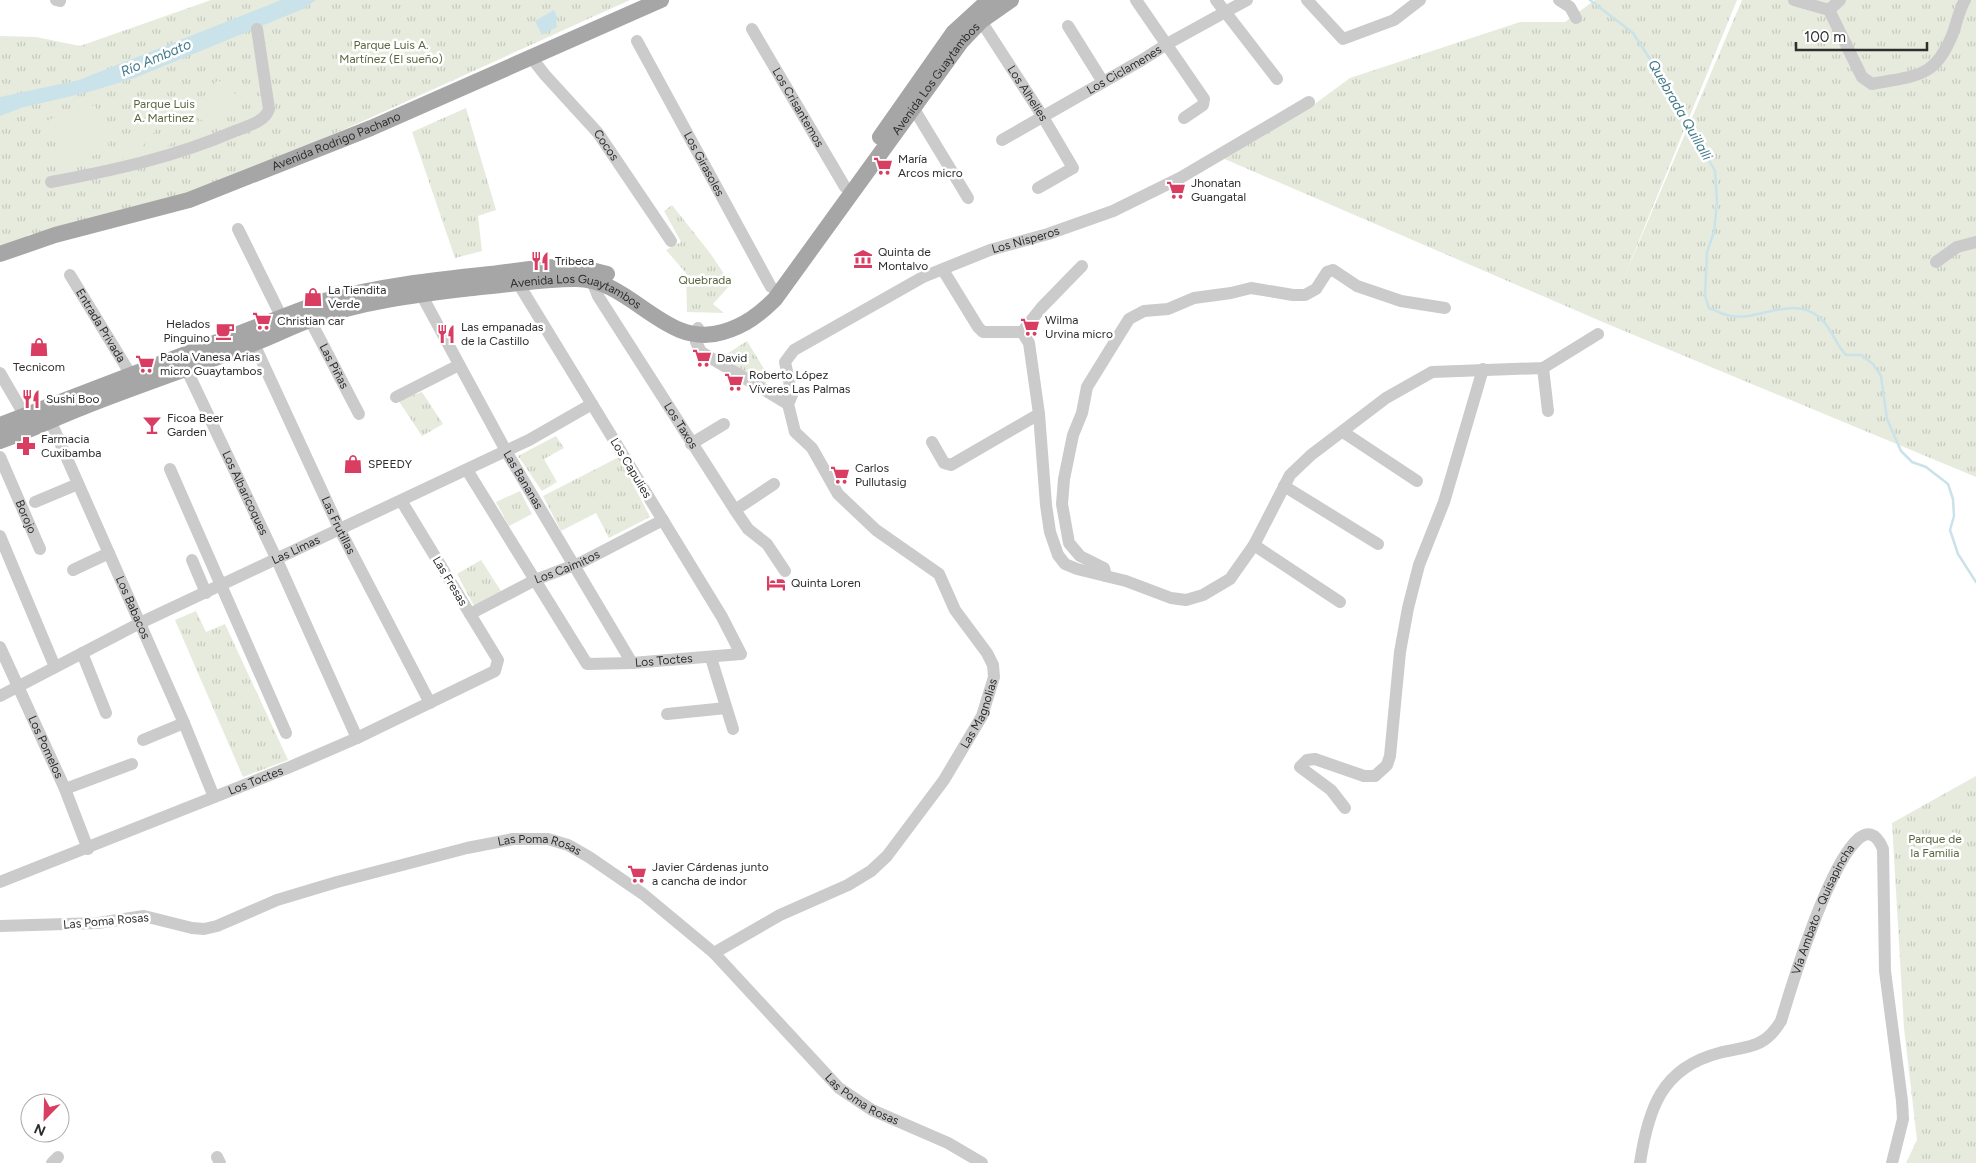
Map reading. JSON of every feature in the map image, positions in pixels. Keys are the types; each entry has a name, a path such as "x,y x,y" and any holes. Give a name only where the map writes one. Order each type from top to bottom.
{"main road":[{"name":"Avenida Rodrigo Pachano","path":"0,254 55,234 189,200 370,128 661,0"},
{"name":"Avenida Los Guaytambos","path":"0,440 184,363 324,301 408,282 543,267 573,266 595,276 674,328 697,332 736,324 761,313 775,299 843,195 954,33 989,0"},
{"name":"Avenida Los Guaytambos","path":"736,324 771,287 914,109 961,42 981,21 1011,0"},
{"name":"Avenida Los Guaytambos","path":"0,425 131,375 254,344 310,320 366,304 421,294 595,276"}],"street":[{"path":"1136,0 1204,100 1203,105 1184,118"},
{"path":"1216,0 1276,79"},
{"name":"Los Ciclamenes","path":"1002,140 1247,0"},
{"path":"1307,0 1340,37 1347,39 1394,20 1420,0"},
{"path":"1559,0 1570,7 1576,18"},
{"path":"1794,0 1829,10 1862,77 1872,84 1910,77 1933,68 1946,50 1965,0"},
{"path":"1829,10 1840,0"},
{"name":"Los Alhelies","path":"981,21 1044,116 1073,168 1038,188"},
{"path":"1068,26 1103,82"},
{"path":"51,182 100,174 156,160 208,142 262,119 269,109 257,29"},
{"name":"Los Crisantemos","path":"752,29 843,195"},
{"name":"Los Girasoles","path":"637,41 771,287"},
{"name":"Cocos","path":"531,58 598,133 671,241"},
{"name":"Los Nisperos","path":"788,404 792,395 785,362 790,353 909,283 990,250 1048,234 1113,211 1180,178 1309,102"},
{"path":"914,109 968,198"},
{"path":"238,229 282,318"},
{"path":"1936,262 1958,248 1976,242"},
{"path":"1022,332 1082,266"},
{"path":"943,270 978,327 984,332 1022,332"},
{"path":"1106,576 1104,568 1080,556 1069,543 1063,515 1062,491 1073,435 1082,413 1087,388 1129,319 1144,311 1168,309 1194,298 1223,295 1251,288 1293,295 1305,295 1316,289 1327,272 1333,270 1357,286 1401,301 1445,308"},
{"name":"Entrada Privada","path":"70,274 131,375"},
{"name":"Los Taxos","path":"595,276 598,296 692,444 748,529 767,544 785,571"},
{"name":"Los Capulies","path":"518,283 722,617 741,654"},
{"name":"Las Bananas","path":"421,294 506,451 632,663"},
{"name":"Las Piñas","path":"310,320 359,414"},
{"path":"697,332 697,347 701,352 788,404"},
{"path":"1022,332 1029,343 1039,414 1046,505 1050,532 1058,555 1065,564 1077,569 1106,576 1171,598 1186,600 1203,595 1230,579 1254,545 1284,486 1298,466 1386,398 1418,378 1440,371 1543,368 1598,334"},
{"name":"Las Frutillas","path":"254,344 340,530 430,703"},
{"name":"Los Albaricoques","path":"184,363 358,738"},
{"path":"396,396 460,365"},
{"path":"1543,368 1548,411"},
{"path":"1345,808 1331,790 1300,767 1307,760 1315,760 1364,776 1375,776 1387,765 1400,652 1408,608 1424,552 1444,502 1483,369"},
{"path":"0,373 25,416"},
{"name":"Las Limas","path":"0,696 140,623 402,502 506,451 592,404"},
{"name":"Las Magnolias","path":"714,953 780,915 848,885 871,871 887,856 944,780 982,716 994,677 993,665 987,653 955,610 946,584 939,574 881,534 845,502 832,485 812,448 795,432 788,404"},
{"path":"932,442 944,463 951,465 1039,414"},
{"name":"Los Babacos","path":"50,420 184,723 214,797"},
{"path":"692,444 724,424"},
{"path":"1343,432 1417,481"},
{"name":"Borojo","path":"0,457 40,549"},
{"path":"170,468 220,586 286,733"},
{"path":"467,470 535,580"},
{"path":"35,502 78,484"},
{"path":"735,510 774,484"},
{"path":"1284,486 1378,544"},
{"name":"Las Fresas","path":"402,502 498,660"},
{"name":"Los Caimitos","path":"470,614 535,580 574,566 663,520"},
{"path":"0,536 55,667"},
{"path":"1254,545 1340,602"},
{"path":"73,570 109,553"},
{"path":"192,560 206,592"},
{"name":"Los Toctes","path":"535,580 586,664 711,658 741,654"},
{"name":"Los Pomelos","path":"0,647 65,789 88,849"},
{"path":"82,653 106,713"},
{"path":"711,658 733,729"},
{"name":"Los Toctes","path":"0,882 88,849 358,738 496,671 498,660"},
{"path":"667,714 726,708"},
{"path":"143,740 184,723"},
{"path":"65,789 132,764"},
{"name":"Vía Ambato - Quisapincha","path":"1640,1163 1653,1105 1668,1082 1680,1070 1694,1062 1718,1054 1756,1046 1775,1031 1784,1012 1806,939 1839,867 1855,841 1863,836 1872,836 1880,841 1883,849 1886,971 1903,1120 1892,1163"},
{"name":"Las Poma Rosas","path":"0,926 98,923 144,916 192,928 217,926 277,900 364,874 467,848 513,839 548,839 568,844 589,856 643,894 714,953 839,1088 872,1110 948,1143 982,1163"}],"green space":[{"name":"Parque Luis A. Martinez","path":"211,0 630,0 361,122 193,195 28,235 25,240 0,251 0,36 36,37 80,46"},
{"path":"1595,0 1737,0 1625,275 1742,0 1976,0 1976,477 1605,323 1220,157 1316,103 1350,78 1520,22 1565,22"},
{"path":"218,80 239,97 214,127 189,113"},
{"path":"95,105 110,150 63,165 48,120"},
{"path":"158,107 168,114 152,135 142,127"},
{"path":"466,108 496,210 478,216 482,251 455,258 412,132"},
{"path":"173,120 184,128 169,146 158,139"},
{"path":"135,127 150,138 128,162 114,151"},
{"name":"Quebrada","path":"672,205 710,253 731,284 713,304 724,313 687,312 686,273 666,250 681,242 664,211"},
{"path":"747,341 771,380 762,385 729,365 722,357"},
{"path":"422,392 443,424 422,436 398,400"},
{"path":"556,436 564,448 544,459 557,482 542,491 518,456"},
{"path":"619,457 650,517 609,538 596,513 561,531 543,496"},
{"path":"520,491 532,514 509,526 496,502"},
{"path":"481,560 501,591 474,606 457,574"},
{"path":"196,611 206,632 225,624 288,760 243,777 175,620"},
{"name":"Parque de la Familia","path":"1976,776 1976,1163 1906,1163 1917,1140 1904,1028 1892,823"}],"water":[{"name":"Río Ambato","path":"281,0 316,0 303,9 132,79 85,93 24,107 0,116 0,97 79,80"},
{"path":"554,10 558,19 556,20 557,27 542,35 535,21"}],"waterway":[{"name":"Quebrada Quillalli","path":"1590,0 1633,33 1663,79 1715,171 1717,202 1714,232 1707,252 1705,296 1709,308 1720,313 1742,317 1788,308 1810,311 1824,322 1846,355 1861,355 1873,364 1881,376 1887,419 1901,451 1912,462 1926,467 1948,484 1953,499 1954,516 1950,530 1958,554 1976,582"}],"place":[{"name":"María Arcos micro","path":"883,166"},
{"name":"Jhonatan Guangatal","path":"1176,190"},
{"name":"Quinta de Montalvo","path":"863,259"},
{"name":"Tribeca","path":"540,261"},
{"name":"La Tiendita Verde","path":"313,297"},
{"name":"Christian car","path":"262,321"},
{"name":"Wilma Urvina micro","path":"1030,327"},
{"name":"Helados Pinguino","path":"225,331"},
{"name":"Las empanadas de la Castillo","path":"446,334"},
{"name":"Tecnicom","path":"39,347"},
{"name":"David","path":"702,358"},
{"name":"Paola Vanesa Arias micro Guaytambos","path":"145,364"},
{"name":"Roberto López Víveres Las Palmas","path":"734,382"},
{"name":"Sushi Boo","path":"31,399"},
{"name":"Ficoa Beer Garden","path":"152,425"},
{"name":"Farmacia Cuxibamba","path":"26,446"},
{"name":"SPEEDY","path":"353,464"},
{"name":"Carlos Pullutasig","path":"840,475"},
{"name":"Quinta Loren","path":"776,583"},
{"name":"Javier Cárdenas junto a cancha de indor","path":"637,874"}],"park label":[{"name":"Parque Luis A. Martínez (El sueño)","path":"391,52"}]}
